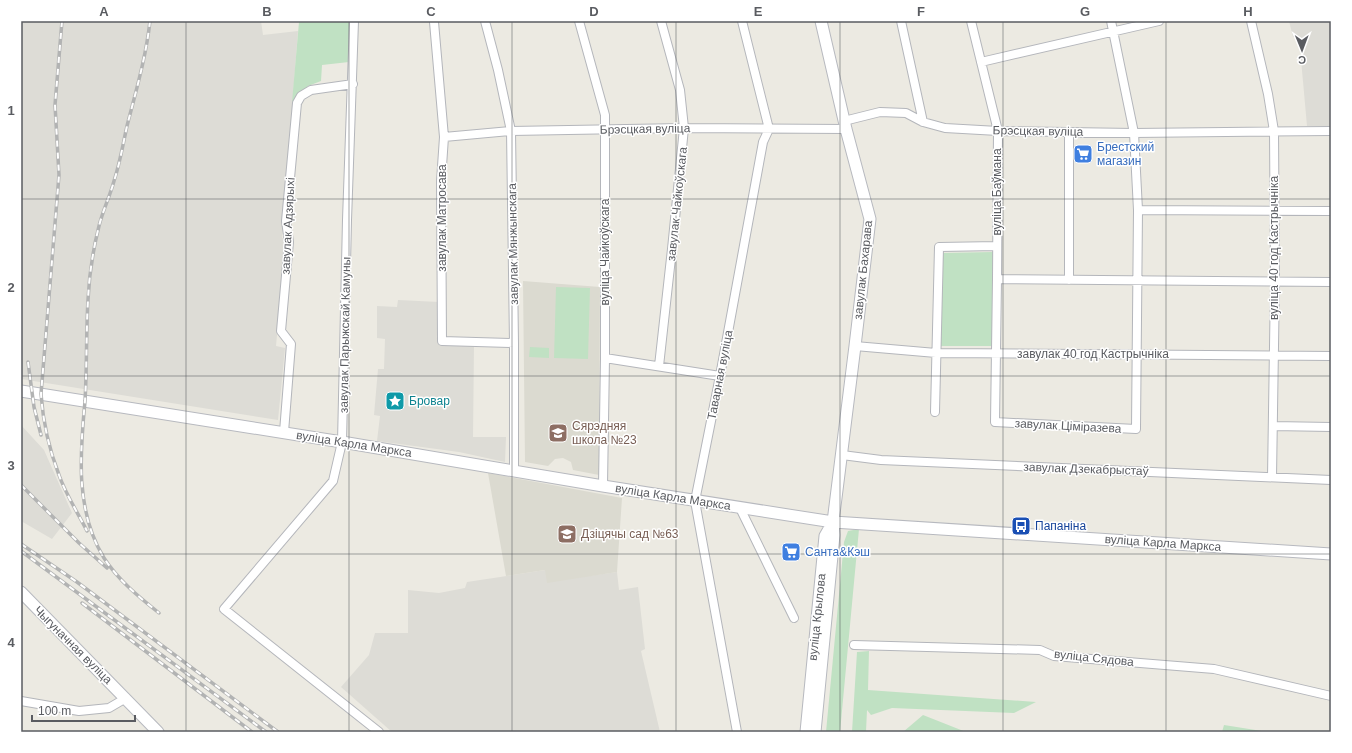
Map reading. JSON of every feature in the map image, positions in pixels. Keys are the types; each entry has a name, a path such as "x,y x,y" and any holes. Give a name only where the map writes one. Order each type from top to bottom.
{"main road":[{"name":"завулак Бахарава","path":"821,21 845,125 870,219 833,522"},
{"name":"вуліца Карла Маркса","path":"21,391 284,432 603,486 833,522 1331,554"},
{"name":"вуліца Крылова","path":"806,732 825,536 833,522"},
{"name":"вуліца Крылова","path":"815,732 834,535 833,522"},
{"name":"Чыгуначная вуліца","path":"21,592 158,732"}],"street":[{"name":"завулак Парыжскай Камуны","path":"354,21 353,84 347,220 342,442 333,481 224,609 379,732"},
{"name":"завулак Мянжынскага","path":"485,21 498,70 511,131 514,470"},
{"name":"вуліца Чайкоўскага","path":"579,21 605,115 605,358 603,486"},
{"name":"завулак Чайкоўскага","path":"659,366 684,128 680,90 661,21"},
{"path":"742,21 769,128"},
{"path":"901,21 923,122"},
{"name":"вуліца Баўмана","path":"971,21 998,131 995,422"},
{"name":"завулак Ціміразева","path":"995,422 1136,430 1138,210 1134,133 1111,21"},
{"path":"981,62 1159,21"},
{"name":"вуліца 40 год Кастрычніка","path":"1251,21 1268,94 1274,131 1275,281 1272,477"},
{"name":"завулак Матросава","path":"434,22 444,137 441,181 442,341 514,343"},
{"name":"завулак Адзярыхі","path":"284,432 291,344 280,331 289,242 286,221 297,103 300,96 311,90 353,84"},
{"name":"Брэсцкая вуліца","path":"444,137 511,131 769,128 845,125 880,112 906,113 923,122 945,128 998,131 1134,133 1331,131"},
{"name":"Таварная вуліца","path":"737,732 695,501 720,376 762,142 769,128"},
{"path":"1069,132 1069,280"},
{"path":"1138,210 1331,211"},
{"name":"вуліца Баўмана","path":"934,412 939,247 997,246"},
{"path":"997,278 1331,282"},
{"name":"завулак 40 год Кастрычніка","path":"855,346 936,353 1331,356"},
{"path":"605,358 720,376"},
{"path":"1273,426 1331,427"},
{"name":"завулак Дзекабрыстаў","path":"842,455 881,460 1331,480"},
{"path":"740,508 794,618"},
{"name":"вуліца Сядова","path":"854,645 1040,650 1054,656 1214,669 1331,696"},
{"path":"21,701 79,711 109,708 126,698"}],"shaded area":[{"path":"21,21 261,21 263,35 298,31 282,238 286,238 276,346 285,348 278,420 21,379"},
{"path":"1289,21 1331,21 1331,126 1307,126 1299,37 1293,37"},
{"path":"523,281 600,287 599,475 573,470 571,462 563,458 555,459 548,466 525,462"},
{"path":"398,300 439,302 439,344 474,345 473,437 506,437 505,462 459,452 377,441 380,416 374,415 378,369 384,369 385,339 377,338 377,306 397,307"},
{"path":"21,425 44,450 72,513 52,539 21,521"},
{"path":"488,473 622,498 617,572 547,583 545,570 506,576"},
{"path":"545,570 588,576 617,572 619,590 638,587 645,649 641,651 660,732 392,732 341,687 369,655 375,633 408,633 408,590 439,593 465,588 467,582"}],"green space":[{"path":"350,21 349,62 322,65 321,81 308,86 292,102 299,22"},
{"path":"993,252 992,346 940,346 942,253"},
{"path":"556,287 590,288 588,359 554,358"},
{"path":"530,347 549,348 549,358 529,357"},
{"path":"859,529 840,732 826,732 844,542 848,531"},
{"path":"869,651 868,690 1036,702 1014,713 892,708 871,715 867,710 866,732 852,732 857,652"},
{"path":"923,715 966,732 903,732"},
{"path":"1224,725 1268,732 1222,732"}],"railway":[{"path":"62,21 55,105 59,175 41,394 45,425 55,465 65,490 87,531"},
{"path":"150,21 143,61 120,160 99,226 89,282 86,389 81,461 84,501 88,521 104,558 122,581 159,613"},
{"path":"28,362 34,407 41,435"},
{"path":"21,485 79,543 107,568"},
{"path":"21,544 77,582 278,732"},
{"path":"21,551 266,732"},
{"path":"82,603 252,732"}],"place":[{"name":"Брестский магазин","path":"1083,154"},
{"name":"Бровар","path":"395,401"},
{"name":"Сярэдняя школа №23","path":"558,433"},
{"name":"Папаніна","path":"1021,526"},
{"name":"Дзіцячы сад №63","path":"567,534"},
{"name":"Санта&Кэш","path":"791,552"}]}
